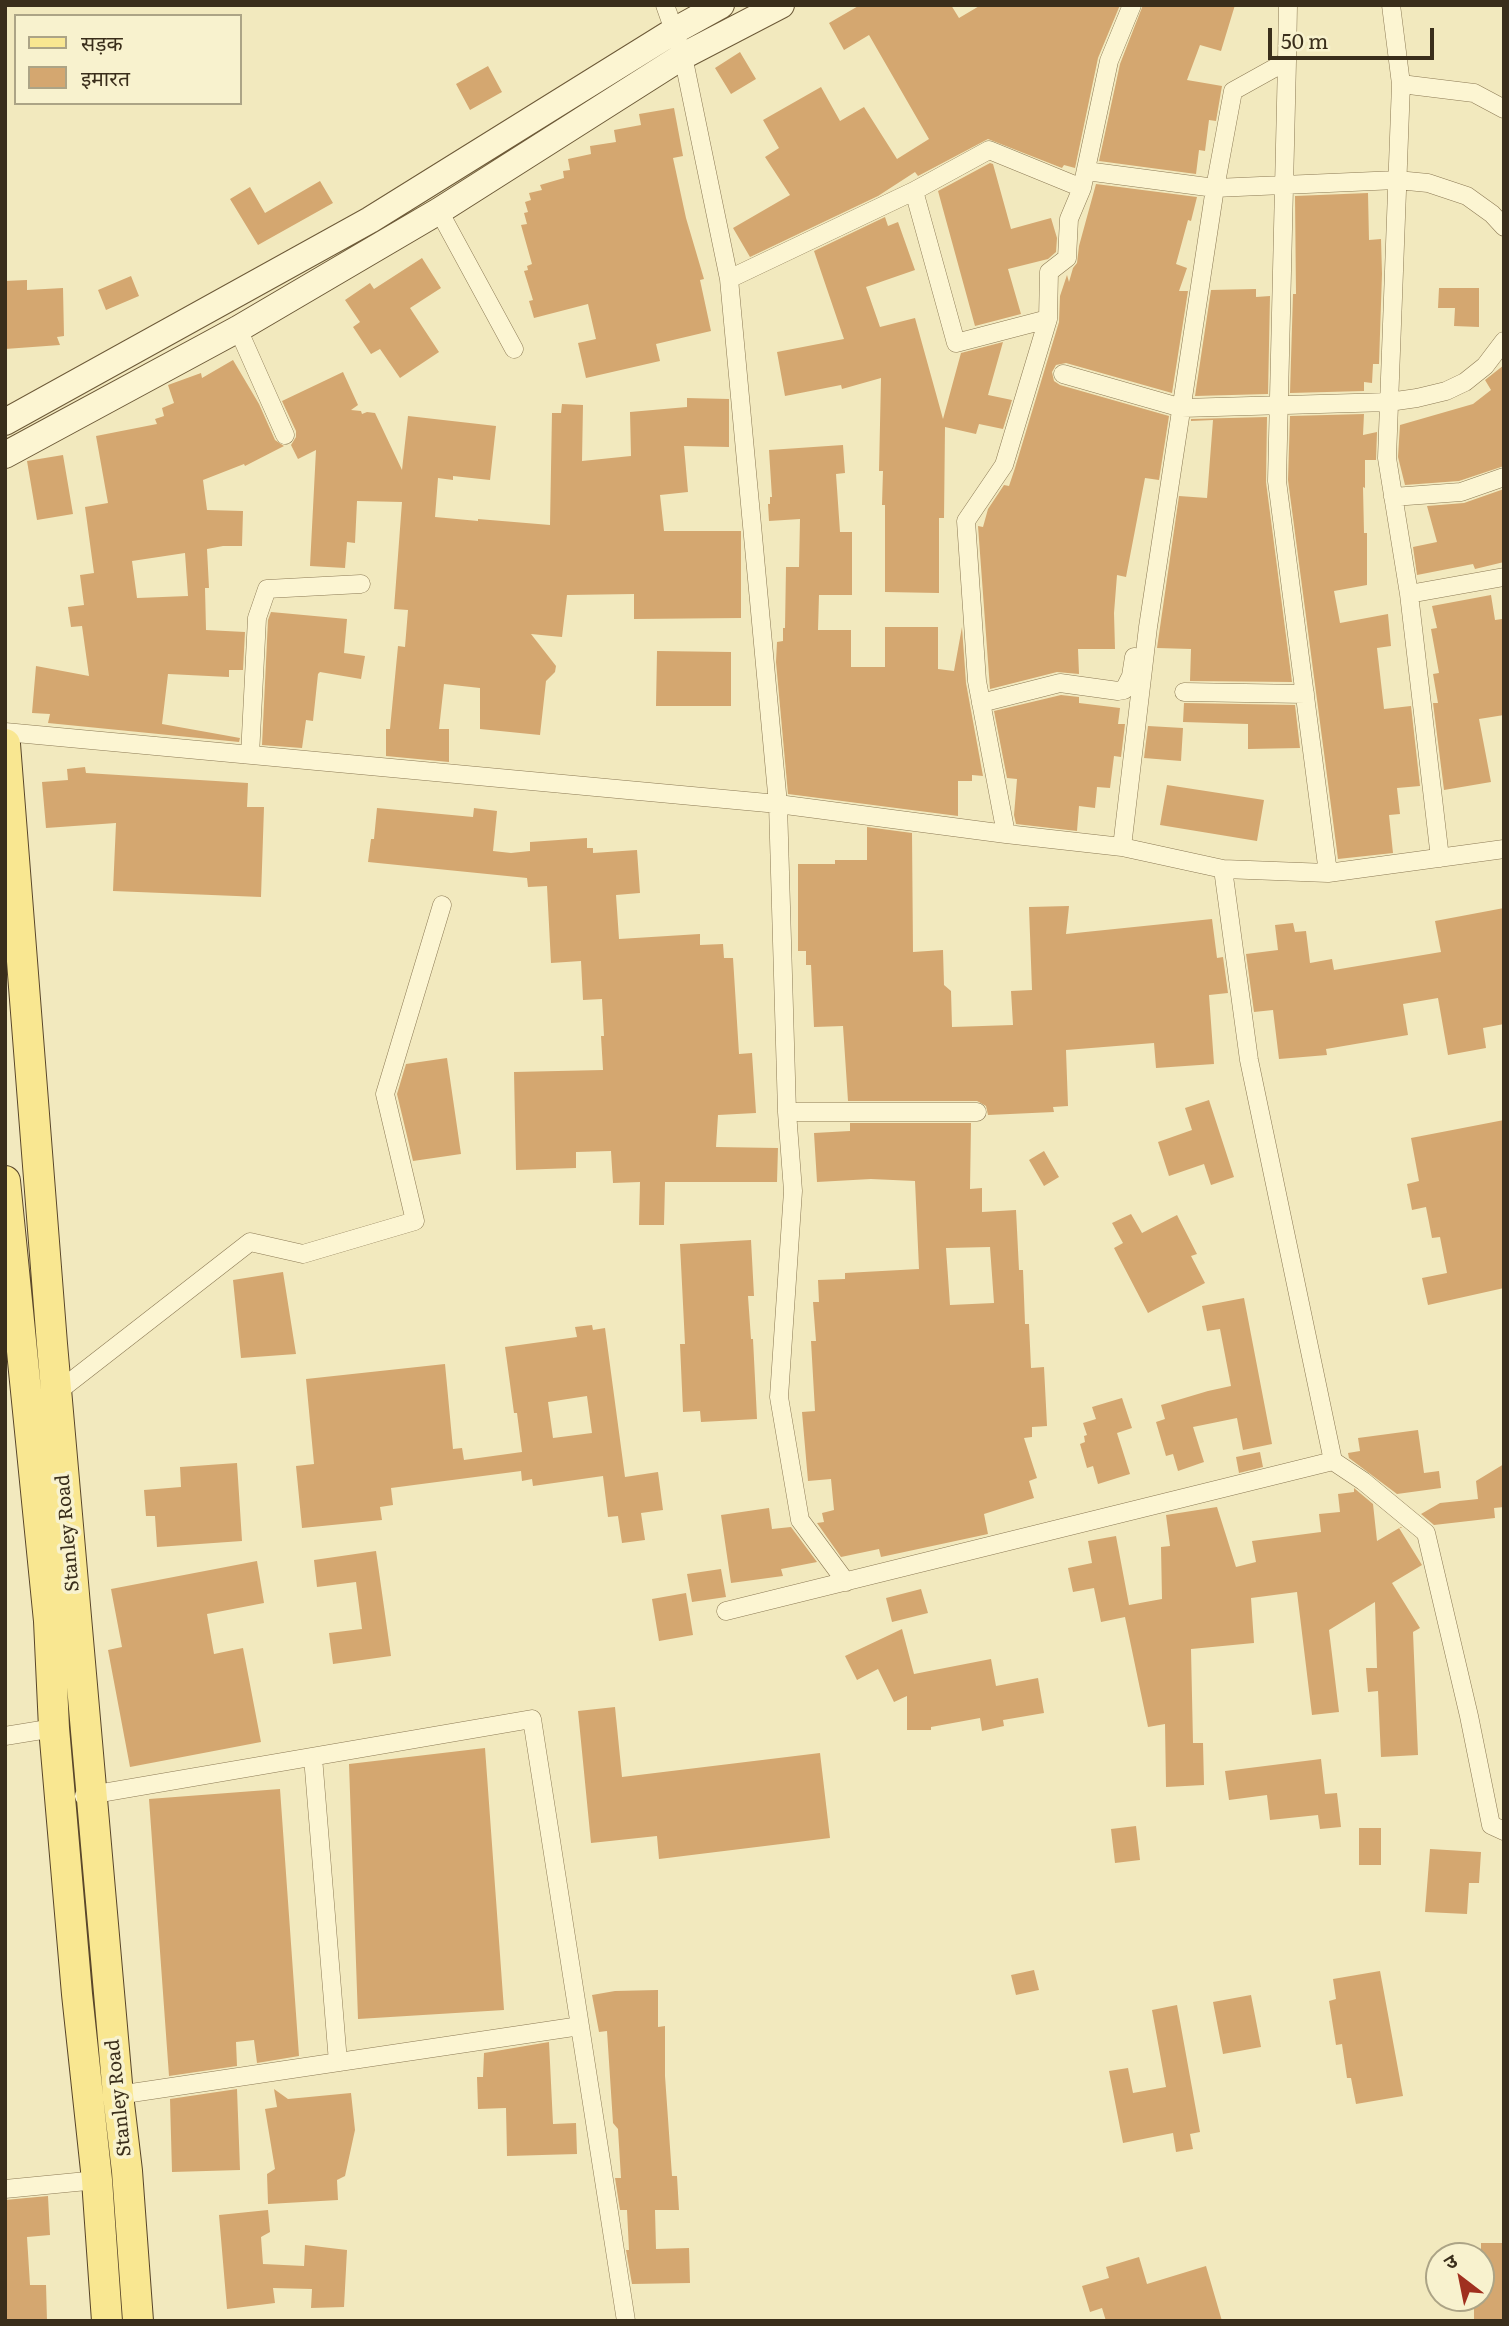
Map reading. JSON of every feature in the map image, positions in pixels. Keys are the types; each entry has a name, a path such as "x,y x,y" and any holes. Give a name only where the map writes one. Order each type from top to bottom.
{"main road":[{"path":"5,422 370,220 674,31 721,5"},
{"path":"5,455 237,330 439,211 683,56 781,5"},
{"name":"Stanley Road","path":"5,744 56,1393 76,1796 77,1994 97,2180 107,2321"},
{"name":"Stanley Road","path":"5,1181 13,1341 49,1621 54,1728 76,1796 127,2171 138,2321"}],"street":[{"path":"665,5 683,56 729,279 778,804 787,1112 793,1191 779,1398 800,1520 846,1582"},
{"path":"1006,834 977,681 965,521 1004,465 1048,319 1049,271 1067,258 1069,219 1084,180 1109,61 1132,5"},
{"path":"1288,5 1277,481 1328,873"},
{"path":"1391,5 1401,83 1387,458 1409,594 1440,858"},
{"path":"1122,847 1149,627 1215,188 1233,91 1287,61"},
{"path":"1401,83 1474,93 1504,109"},
{"path":"729,279 914,191 989,150 1084,180 1215,188 1397,180 1428,183 1467,196 1492,214 1504,227"},
{"path":"914,191 956,343 1048,319"},
{"path":"439,211 514,349"},
{"path":"237,330 285,435"},
{"path":"1063,374 1182,408 1389,402 1437,393 1465,382 1485,366 1504,341"},
{"path":"1393,497 1461,492 1504,477"},
{"path":"981,703 1060,683 1124,690 1131,676 1160,487"},
{"path":"1409,594 1504,577"},
{"path":"250,755 257,618 267,589 361,584"},
{"path":"1184,692 1305,694"},
{"path":"5,732 778,804 1122,847 1223,869 1328,873 1504,849"},
{"path":"1223,869 1249,1060 1333,1461 1363,1481 1426,1532 1469,1716 1491,1825 1504,1831"},
{"path":"56,1393 250,1242 303,1254 415,1221 385,1094 442,905"},
{"path":"787,1112 977,1112"},
{"path":"726,1611 1333,1461"},
{"path":"76,1796 532,1718 626,2321"},
{"path":"5,1736 54,1728"},
{"path":"313,1757 338,2062"},
{"path":"118,2095 580,2026"},
{"path":"5,2189 97,2180"}],"building":[{"path":"860,5 951,5 959,18 981,5 1120,5 1098,58 1075,168 1064,165 1062,168 988,139 918,176 915,172 878,196 750,257 733,228 790,195 765,157 779,148 763,120 821,87 840,121 864,107 897,159 929,139 869,35 844,50 829,23"},
{"path":"1143,5 1235,5 1221,51 1200,45 1187,80 1222,86 1216,121 1209,120 1205,151 1199,150 1196,174 1099,161 1120,64"},
{"path":"740,52 756,79 731,94 715,68"},
{"path":"488,66 502,92 470,110 456,84"},
{"path":"674,108 683,156 673,158 686,218 704,279 700,280 711,331 656,344 660,361 586,378 578,343 596,339 588,304 534,318 529,301 533,300 524,271 532,264 521,225 527,224 525,202 531,200 529,193 542,190 540,185 564,178 563,171 570,170 568,159 591,154 590,146 616,142 614,130 641,125 639,114"},
{"path":"990,163 993,164 1011,229 1051,218 1057,238 1056,252 1048,259 1008,269 1021,314 975,326 938,191"},
{"path":"320,181 333,203 258,245 230,199 250,187 265,213"},
{"path":"1096,184 1197,197 1176,264 1187,268 1179,291 1188,291 1172,393 1066,363 1056,365 1052,372 1054,381 1060,385 1169,416 1159,480 1145,478 1126,577 1117,575 1115,649 1078,649 1079,674 1057,672 990,689 978,526 983,527 988,509 1004,485 1009,486 1059,322 1060,296 1067,275 1069,282 1077,263"},
{"path":"1368,193 1369,240 1381,239 1382,274 1379,364 1373,364 1372,383 1364,382 1364,391 1290,393 1293,294 1296,294 1295,196"},
{"path":"885,217 888,226 898,222 915,270 866,287 880,327 915,318 943,419 961,353 1003,342 988,395 1012,400 1003,429 979,424 976,434 945,427 944,518 939,518 939,593 885,592 885,505 882,505 883,471 879,471 881,378 842,389 841,385 785,396 777,352 844,339 814,251"},
{"path":"422,258 441,288 410,308 439,352 400,378 380,349 371,354 353,327 360,322 345,300 370,283 374,289"},
{"path":"131,276 139,296 106,310 98,290"},
{"path":"27,280 27,290 63,288 64,336 57,337 60,345 5,349 5,281"},
{"path":"1439,288 1479,288 1479,327 1454,326 1455,308 1438,308"},
{"path":"1256,289 1256,297 1270,296 1268,394 1195,396 1211,290"},
{"path":"233,360 259,404 275,440 284,446 245,466 244,464 203,480 207,510 243,511 242,546 207,549 209,588 205,588 206,630 245,632 243,670 229,670 229,677 168,674 162,724 240,738 239,742 48,723 50,714 32,713 36,666 89,676 82,626 71,627 68,607 84,605 80,575 94,573 85,507 108,503 96,436 157,424 155,419 164,416 162,408 174,403 168,385 201,373 202,378","holes":["185,553 188,596 137,598 132,561"]},
{"path":"1504,365 1504,466 1459,481 1405,485 1398,457 1400,425 1473,404 1491,390 1485,380"},
{"path":"343,372 358,405 351,410 361,411 362,414 375,413 402,470 408,416 496,426 490,480 453,476 453,480 438,478 435,517 478,521 550,525 552,413 561,413 562,404 583,405 582,461 631,456 630,412 687,407 687,398 729,399 729,447 684,446 688,492 660,495 664,531 741,531 741,618 634,619 634,594 567,595 562,637 531,634 556,666 555,672 546,681 540,735 480,729 480,688 444,684 439,729 449,729 449,762 386,756 386,729 390,729 398,646 405,647 408,610 394,609 402,502 357,501 355,543 347,542 345,568 310,566 316,450 298,459 291,445 296,431 282,401"},
{"path":"1364,414 1363,435 1377,432 1376,460 1365,460 1365,488 1363,487 1364,533 1367,533 1367,585 1334,591 1340,623 1388,614 1391,646 1377,648 1384,709 1411,706 1420,786 1397,788 1400,814 1389,815 1393,853 1338,859 1288,480 1290,416"},
{"path":"1267,417 1266,482 1292,682 1190,681 1191,649 1157,648 1179,496 1207,498 1213,420 1191,419"},
{"path":"843,445 845,473 836,474 840,532 852,532 852,595 819,595 818,630 851,630 851,667 885,667 885,627 938,627 938,669 954,671 962,627 966,683 983,776 972,775 972,781 958,781 958,816 788,794 776,662 777,642 783,641 785,628 786,567 799,567 800,519 769,521 768,504 772,497 769,450"},
{"path":"63,455 73,514 37,520 27,461"},
{"path":"1504,489 1504,562 1475,569 1473,564 1417,575 1413,547 1437,542 1427,506 1464,503"},
{"path":"1491,595 1495,620 1502,619 1504,631 1504,715 1479,719 1491,782 1444,790 1433,703 1438,703 1433,674 1439,673 1431,629 1437,628 1432,606"},
{"path":"271,612 347,619 344,653 365,656 361,679 320,672 318,674 313,721 306,720 302,748 262,745 268,620"},
{"path":"657,651 731,652 731,706 656,706"},
{"path":"1061,695 1079,697 1079,703 1120,708 1118,724 1125,724 1121,757 1114,756 1110,788 1097,787 1095,808 1079,806 1077,831 1016,824 1014,815 1017,779 1007,778 994,711"},
{"path":"1184,703 1295,705 1300,748 1248,749 1248,724 1183,722"},
{"path":"1148,726 1183,728 1181,761 1144,758"},
{"path":"85,767 86,773 248,783 247,807 264,807 261,897 113,891 116,823 46,828 42,782 68,780 67,769"},
{"path":"1167,785 1264,800 1257,841 1160,825"},
{"path":"377,808 473,817 474,808 497,811 493,851 530,851 530,842 587,838 587,848 593,848 593,853 637,850 640,893 616,895 619,939 700,934 700,945 723,944 724,958 733,958 739,1054 752,1053 756,1113 718,1115 716,1147 778,1148 777,1182 665,1182 664,1225 639,1225 640,1182 613,1183 611,1151 576,1152 576,1168 516,1170 514,1072 603,1070 602,999 583,1000 581,961 551,963 547,886 528,887 527,878 368,862 371,839 374,839"},
{"path":"867,827 912,833 913,952 943,950 944,985 951,991 952,1027 1013,1025 1011,991 1032,990 1029,907 1069,906 1066,934 1212,919 1217,958 1223,957 1228,993 1209,995 1214,1064 1156,1068 1154,1043 1066,1050 1068,1106 1053,1107 1054,1112 988,1115 986,1106 977,1101 848,1101 843,1026 814,1027 811,965 806,965 806,951 798,951 798,864 835,864 835,860 867,860"},
{"path":"1504,908 1504,1024 1483,1028 1486,1048 1448,1055 1438,998 1403,1004 1408,1035 1326,1049 1327,1055 1279,1059 1273,1010 1254,1012 1246,954 1278,950 1275,925 1293,923 1295,932 1306,931 1310,963 1332,959 1334,970 1441,952 1435,921"},
{"path":"447,1058 461,1154 413,1161 397,1094 406,1064"},
{"path":"1209,1100 1234,1177 1211,1185 1204,1164 1169,1176 1158,1142 1192,1130 1185,1108"},
{"path":"1504,1120 1504,1288 1428,1305 1422,1278 1447,1273 1440,1237 1432,1238 1426,1207 1412,1210 1407,1184 1419,1181 1411,1138"},
{"path":"850,1123 971,1123 970,1189 982,1188 982,1212 1016,1210 1019,1270 1023,1270 1025,1324 1029,1324 1031,1368 1044,1367 1047,1426 1032,1427 1032,1437 1024,1438 1037,1478 1029,1481 1034,1498 984,1514 988,1534 881,1557 879,1549 841,1557 817,1523 824,1522 822,1513 834,1510 831,1479 808,1481 802,1412 815,1411 811,1341 816,1341 813,1302 819,1302 818,1280 845,1279 845,1273 919,1269 915,1181 871,1179 817,1182 814,1133 850,1131","holes":["990,1247 994,1303 950,1305 946,1248"]},
{"path":"1044,1151 1059,1177 1044,1186 1029,1160"},
{"path":"1131,1214 1142,1233 1177,1215 1197,1254 1191,1256 1205,1283 1148,1313 1114,1248 1123,1243 1112,1223"},
{"path":"751,1240 754,1296 748,1296 757,1419 701,1422 700,1411 683,1412 680,1344 685,1344 680,1244"},
{"path":"283,1272 296,1354 241,1358 233,1280"},
{"path":"1244,1298 1272,1444 1243,1450 1237,1418 1193,1427 1204,1462 1178,1471 1173,1454 1166,1456 1156,1422 1165,1419 1161,1405 1231,1386 1220,1329 1207,1331 1202,1306"},
{"path":"592,1325 593,1330 605,1328 625,1477 658,1472 663,1510 641,1513 645,1540 622,1543 618,1516 608,1517 603,1476 533,1486 532,1479 522,1481 521,1471 391,1488 393,1505 380,1507 382,1520 302,1528 296,1466 314,1464 306,1379 445,1364 453,1449 462,1448 464,1460 522,1452 505,1347 577,1337 575,1327","holes":["587,1396 592,1433 553,1438 548,1402"]},
{"path":"1122,1398 1132,1428 1117,1433 1130,1474 1098,1484 1093,1466 1087,1468 1080,1444 1085,1442 1084,1436 1087,1435 1083,1423 1096,1419 1092,1407"},
{"path":"1418,1430 1424,1473 1439,1471 1441,1488 1397,1494 1349,1458 1348,1453 1360,1451 1358,1438"},
{"path":"1260,1452 1263,1467 1239,1473 1236,1457"},
{"path":"237,1463 242,1541 157,1547 155,1516 146,1516 144,1490 181,1487 180,1467"},
{"path":"1504,1464 1504,1507 1494,1508 1495,1518 1434,1525 1421,1514 1440,1503 1478,1499 1476,1481"},
{"path":"1354,1488 1373,1504 1377,1541 1399,1528 1422,1565 1392,1583 1420,1628 1413,1632 1418,1755 1381,1757 1378,1691 1368,1692 1366,1668 1377,1668 1375,1602 1329,1630 1339,1712 1312,1715 1297,1592 1251,1598 1254,1643 1191,1649 1193,1743 1203,1743 1204,1785 1166,1787 1165,1724 1148,1727 1125,1617 1101,1622 1094,1588 1073,1592 1068,1568 1092,1563 1088,1541 1116,1536 1129,1605 1162,1599 1161,1547 1170,1546 1166,1515 1217,1507 1236,1567 1256,1562 1252,1541 1321,1532 1319,1514 1340,1512 1338,1494 1354,1492"},
{"path":"769,1508 772,1529 791,1527 817,1562 781,1569 783,1576 731,1583 721,1515"},
{"path":"376,1551 391,1656 333,1664 329,1633 362,1629 356,1582 317,1587 314,1560"},
{"path":"257,1561 264,1603 207,1614 214,1654 243,1648 261,1742 130,1767 108,1650 122,1647 111,1589"},
{"path":"721,1569 726,1597 692,1602 687,1574"},
{"path":"921,1589 928,1613 892,1622 886,1598"},
{"path":"686,1593 693,1635 659,1641 652,1599"},
{"path":"902,1629 914,1674 991,1659 996,1686 1038,1678 1044,1713 1003,1720 1004,1726 982,1731 980,1718 931,1727 931,1730 907,1730 907,1696 894,1702 878,1669 857,1680 845,1656"},
{"path":"615,1707 622,1777 820,1753 830,1838 659,1859 657,1836 591,1843 578,1711"},
{"path":"485,1748 504,2010 358,2019 349,1764"},
{"path":"1321,1759 1325,1794 1337,1793 1341,1827 1320,1829 1318,1815 1270,1820 1267,1795 1229,1800 1225,1771"},
{"path":"280,1789 299,2056 257,2063 254,2040 236,2042 237,2066 169,2076 149,1799"},
{"path":"1136,1826 1140,1860 1115,1863 1111,1829"},
{"path":"1359,1828 1381,1828 1381,1865 1359,1865"},
{"path":"1430,1849 1481,1852 1479,1883 1469,1883 1467,1914 1425,1912"},
{"path":"1034,1970 1039,1990 1016,1995 1011,1975"},
{"path":"1380,1971 1403,2096 1356,2104 1351,2078 1347,2078 1342,2044 1336,2045 1329,2001 1336,1999 1333,1979"},
{"path":"658,1990 658,2027 665,2026 665,2076 672,2176 677,2176 679,2210 655,2210 656,2249 689,2248 690,2283 632,2284 626,2250 629,2250 627,2210 620,2210 615,2178 621,2178 618,2129 613,2123 607,2031 599,2032 592,1995 615,1991"},
{"path":"1251,1995 1261,2047 1223,2054 1213,2002"},
{"path":"1177,2005 1200,2132 1190,2134 1193,2149 1176,2152 1173,2133 1123,2143 1109,2071 1128,2068 1133,2093 1166,2087 1152,2010"},
{"path":"549,2042 553,2124 576,2123 577,2154 507,2156 506,2108 478,2109 477,2077 483,2077 484,2053"},
{"path":"237,2089 240,2170 172,2172 170,2099"},
{"path":"274,2089 288,2099 351,2093 355,2130 345,2176 337,2180 338,2200 268,2204 267,2174 275,2169 265,2109 277,2107"},
{"path":"48,2196 50,2235 27,2237 30,2285 46,2285 47,2321 5,2321 5,2200"},
{"path":"268,2210 270,2232 261,2237 263,2264 304,2266 305,2245 347,2250 344,2307 311,2308 312,2289 273,2288 275,2303 227,2309 219,2215"},
{"path":"1495,2243 1504,2243 1504,2321 1474,2321 1474,2312 1495,2312"},
{"path":"1139,2257 1147,2284 1206,2266 1222,2321 1106,2321 1102,2308 1090,2312 1082,2286 1109,2278 1106,2267"}]}
